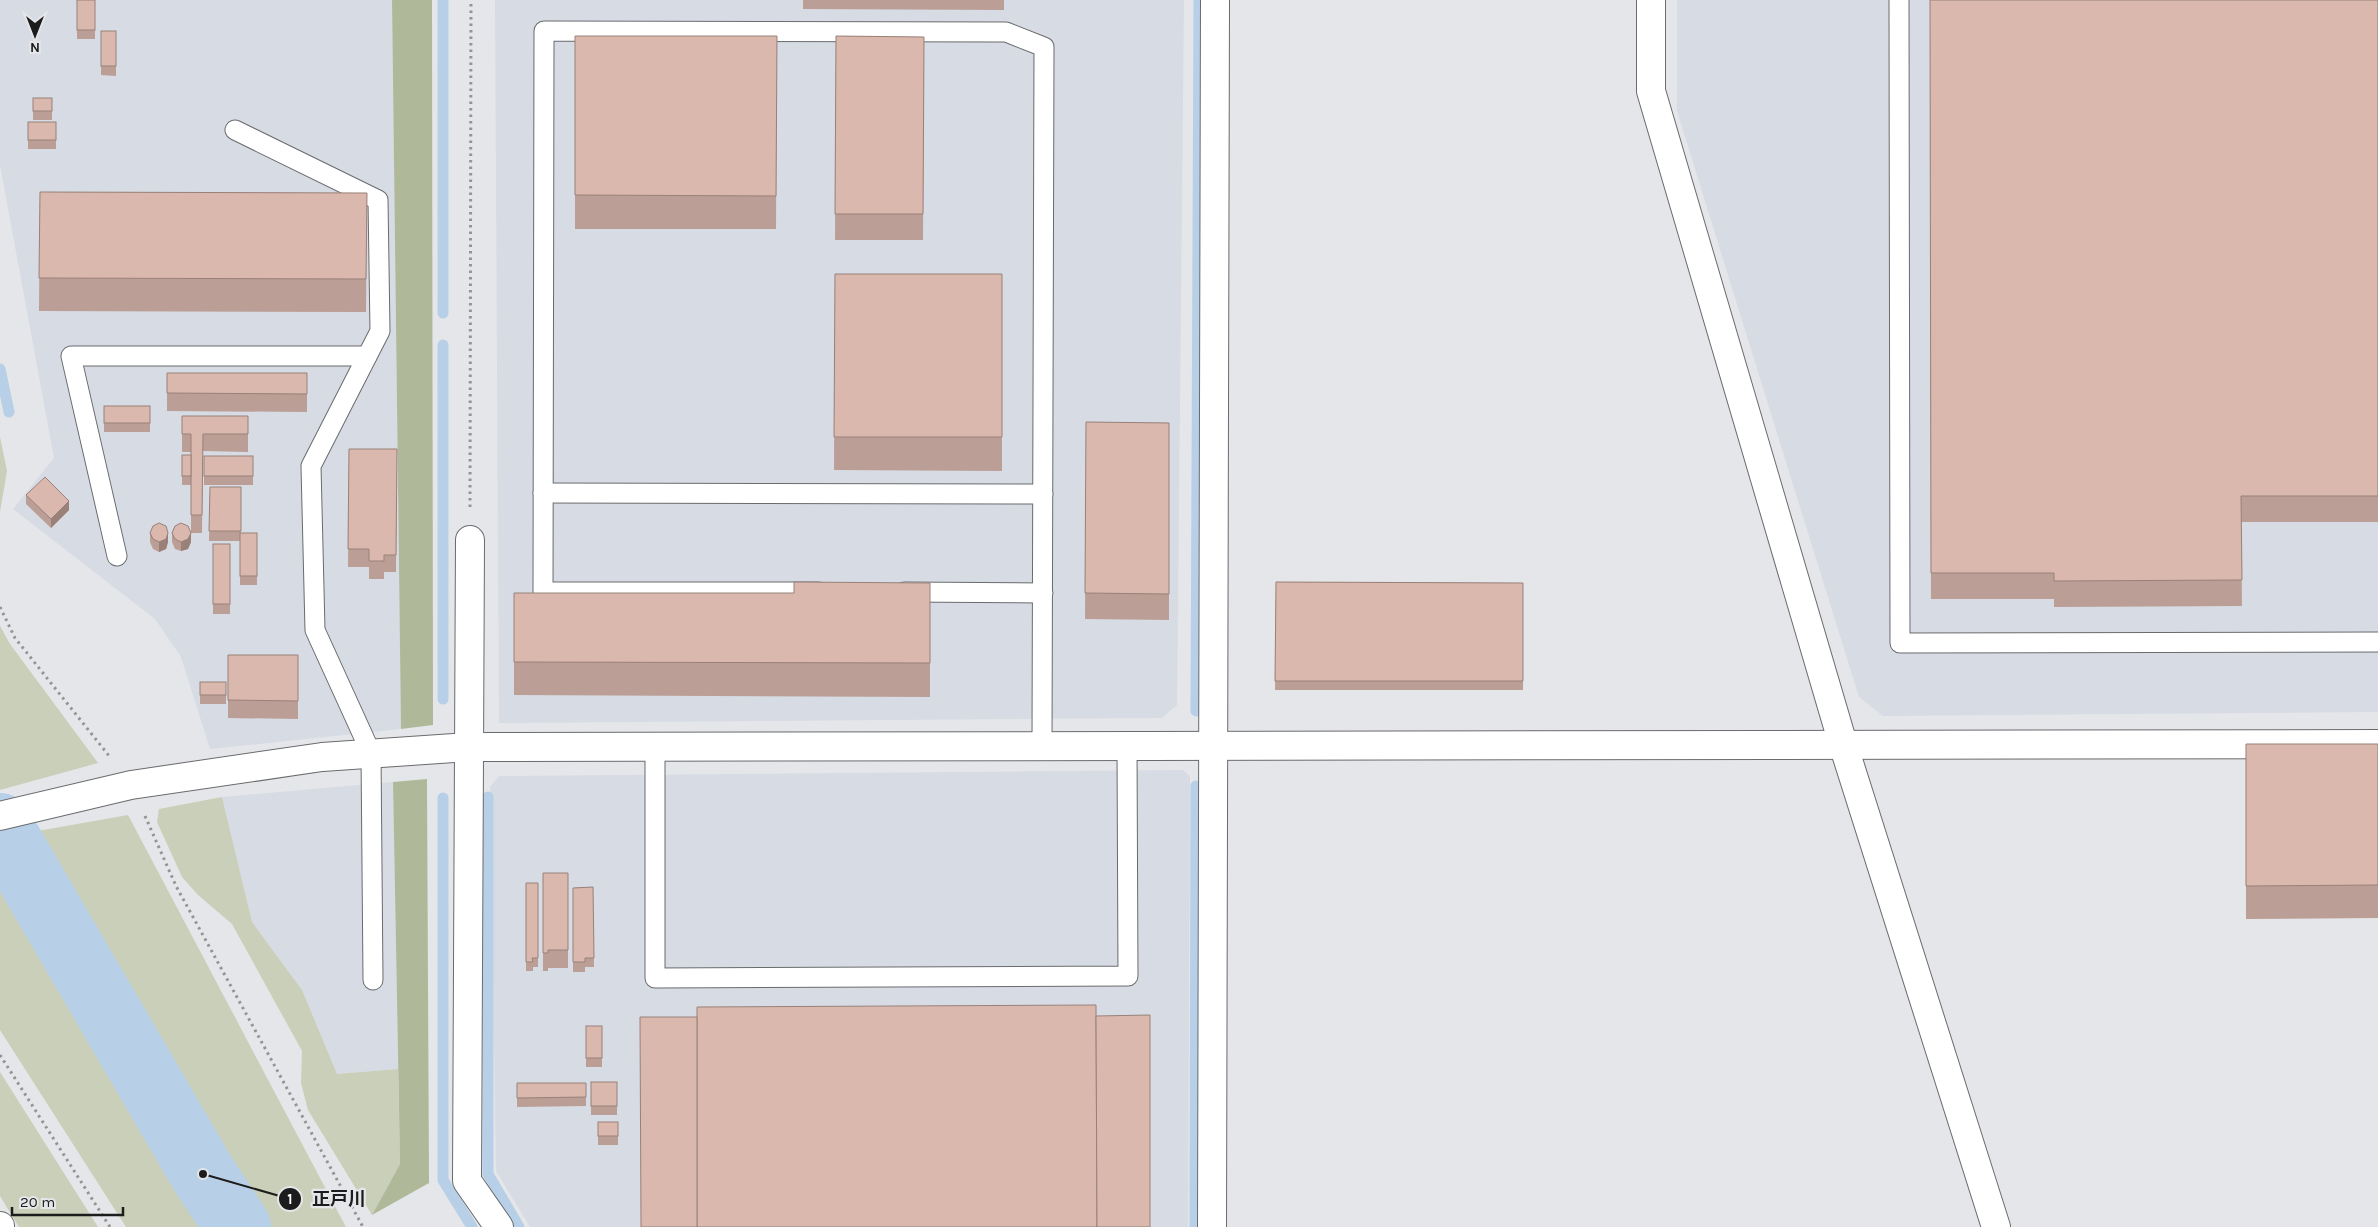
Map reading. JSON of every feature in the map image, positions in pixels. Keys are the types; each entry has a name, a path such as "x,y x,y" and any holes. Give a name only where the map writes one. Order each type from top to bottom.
{"street":[{"path":"1212,1227 1215,0"},
{"path":"1651,0 1651,91 1843,744 1996,1227"},
{"path":"470,540 467,1181 499,1227"},
{"path":"0,816 131,785 322,757 469,747 2378,744"}],"lane":[{"path":"1899,0 1900,643 2378,642"},
{"path":"837,592 543,592 544,31 1006,32 1044,47 1042,746"},
{"path":"235,130 378,200 380,331 311,466 315,630 371,753 373,980"},
{"path":"117,556 71,356 367,356"},
{"path":"543,493 1043,494"},
{"path":"886,592 1043,593"},
{"path":"655,747 655,978 685,978 1128,976 1126,746"}],"path":[{"path":"470,540 471,0"},
{"path":"0,607 15,638 131,785 176,886 363,1227"},
{"path":"0,1055 110,1227"}],"shaded area":[{"path":"0,0 392,0 401,729 210,749 181,657 155,619 13,509 54,458 0,165"},
{"path":"495,0 1184,0 1177,705 1162,718 499,723"},
{"path":"1677,0 2378,0 2378,712 1883,716 1859,697 1677,111"},
{"path":"1183,770 1190,776 1188,1227 530,1227 496,1171 490,787 499,776"},
{"path":"393,782 398,1069 337,1074 302,990 252,922 222,797"}],"green space":[{"path":"392,0 432,0 433,725 401,729"},
{"path":"0,437 7,471 0,512"},
{"path":"0,626 10,644 98,763 0,790"},
{"path":"427,779 429,1183 372,1215 400,1164 393,782"},
{"path":"222,797 252,922 302,990 337,1074 398,1069 400,1164 372,1215 308,1110 301,1083 302,1051 232,924 198,895 182,877 157,822 159,809"},
{"path":"128,815 346,1227 254,1227 106,994 15,835"},
{"path":"0,864 193,1186 220,1227 126,1227 0,1030"},
{"path":"0,1072 98,1227 19,1227 0,1196"}],"building":[{"path":"77,0 95,0 95,30 77,30"},
{"path":"1930,0 2378,0 2378,496 2241,496 2242,580 2054,581 2054,573 1931,573"},
{"path":"101,31 116,31 116,66 101,66"},
{"path":"575,36 777,36 776,196 575,195"},
{"path":"836,36 924,37 923,214 835,214"},
{"path":"33,98 52,98 52,111 33,111"},
{"path":"28,122 56,122 56,140 28,140"},
{"path":"40,192 367,193 366,279 39,278"},
{"path":"835,274 1002,274 1002,437 834,437"},
{"path":"167,373 307,373 307,394 167,393"},
{"path":"104,406 150,406 150,423 104,423"},
{"path":"182,416 248,416 248,434 203,434 202,515 191,515 191,434 182,434"},
{"path":"1086,422 1169,423 1169,594 1085,593"},
{"path":"349,449 397,449 396,555 384,555 384,561 369,561 369,549 348,549"},
{"path":"182,455 191,455 191,476 182,476"},
{"path":"204,456 253,456 253,476 204,476"},
{"path":"45,477 69,501 51,519 26,495"},
{"path":"210,487 241,487 241,531 209,531"},
{"path":"159,523 166,526 168,533 166,539 159,542 153,539 150,533 153,526"},
{"path":"181,523 188,526 191,533 188,539 181,542 175,539 172,533 175,526"},
{"path":"240,533 257,533 257,576 240,576"},
{"path":"213,544 230,544 230,604 213,604"},
{"path":"794,582 930,583 930,663 514,662 514,593 794,593"},
{"path":"1276,582 1523,583 1523,681 1275,681"},
{"path":"228,655 298,655 298,701 228,700"},
{"path":"200,682 226,682 226,695 200,695"},
{"path":"2246,744 2378,744 2378,885 2246,886"},
{"path":"543,873 568,873 568,950 548,950 548,953 543,953"},
{"path":"526,883 538,883 538,958 532,958 533,962 526,962"},
{"path":"593,887 594,958 585,958 585,962 573,962 573,888"},
{"path":"1096,1005 1097,1227 697,1227 697,1007"},
{"path":"1150,1015 1150,1227 1097,1227 1096,1016"},
{"path":"640,1017 697,1017 697,1227 641,1227"},
{"path":"586,1026 602,1026 602,1058 586,1058"},
{"path":"591,1082 617,1082 617,1106 591,1106"},
{"path":"517,1083 586,1083 586,1097 517,1098"},
{"path":"598,1122 618,1122 618,1136 598,1136"}],"waterway":[{"path":"443,0 443,313"},
{"path":"1196,711 1199,0"},
{"path":"443,345 443,699"},
{"path":"0,369 9,412"},
{"path":"1195,1227 1196,786"},
{"path":"488,797 488,1174 519,1227"},
{"path":"443,798 443,1180 472,1227"},
{"path":"0,826 203,1174 238,1227"}],"place":[{"name":"正戸川","path":"203,1174"}]}
